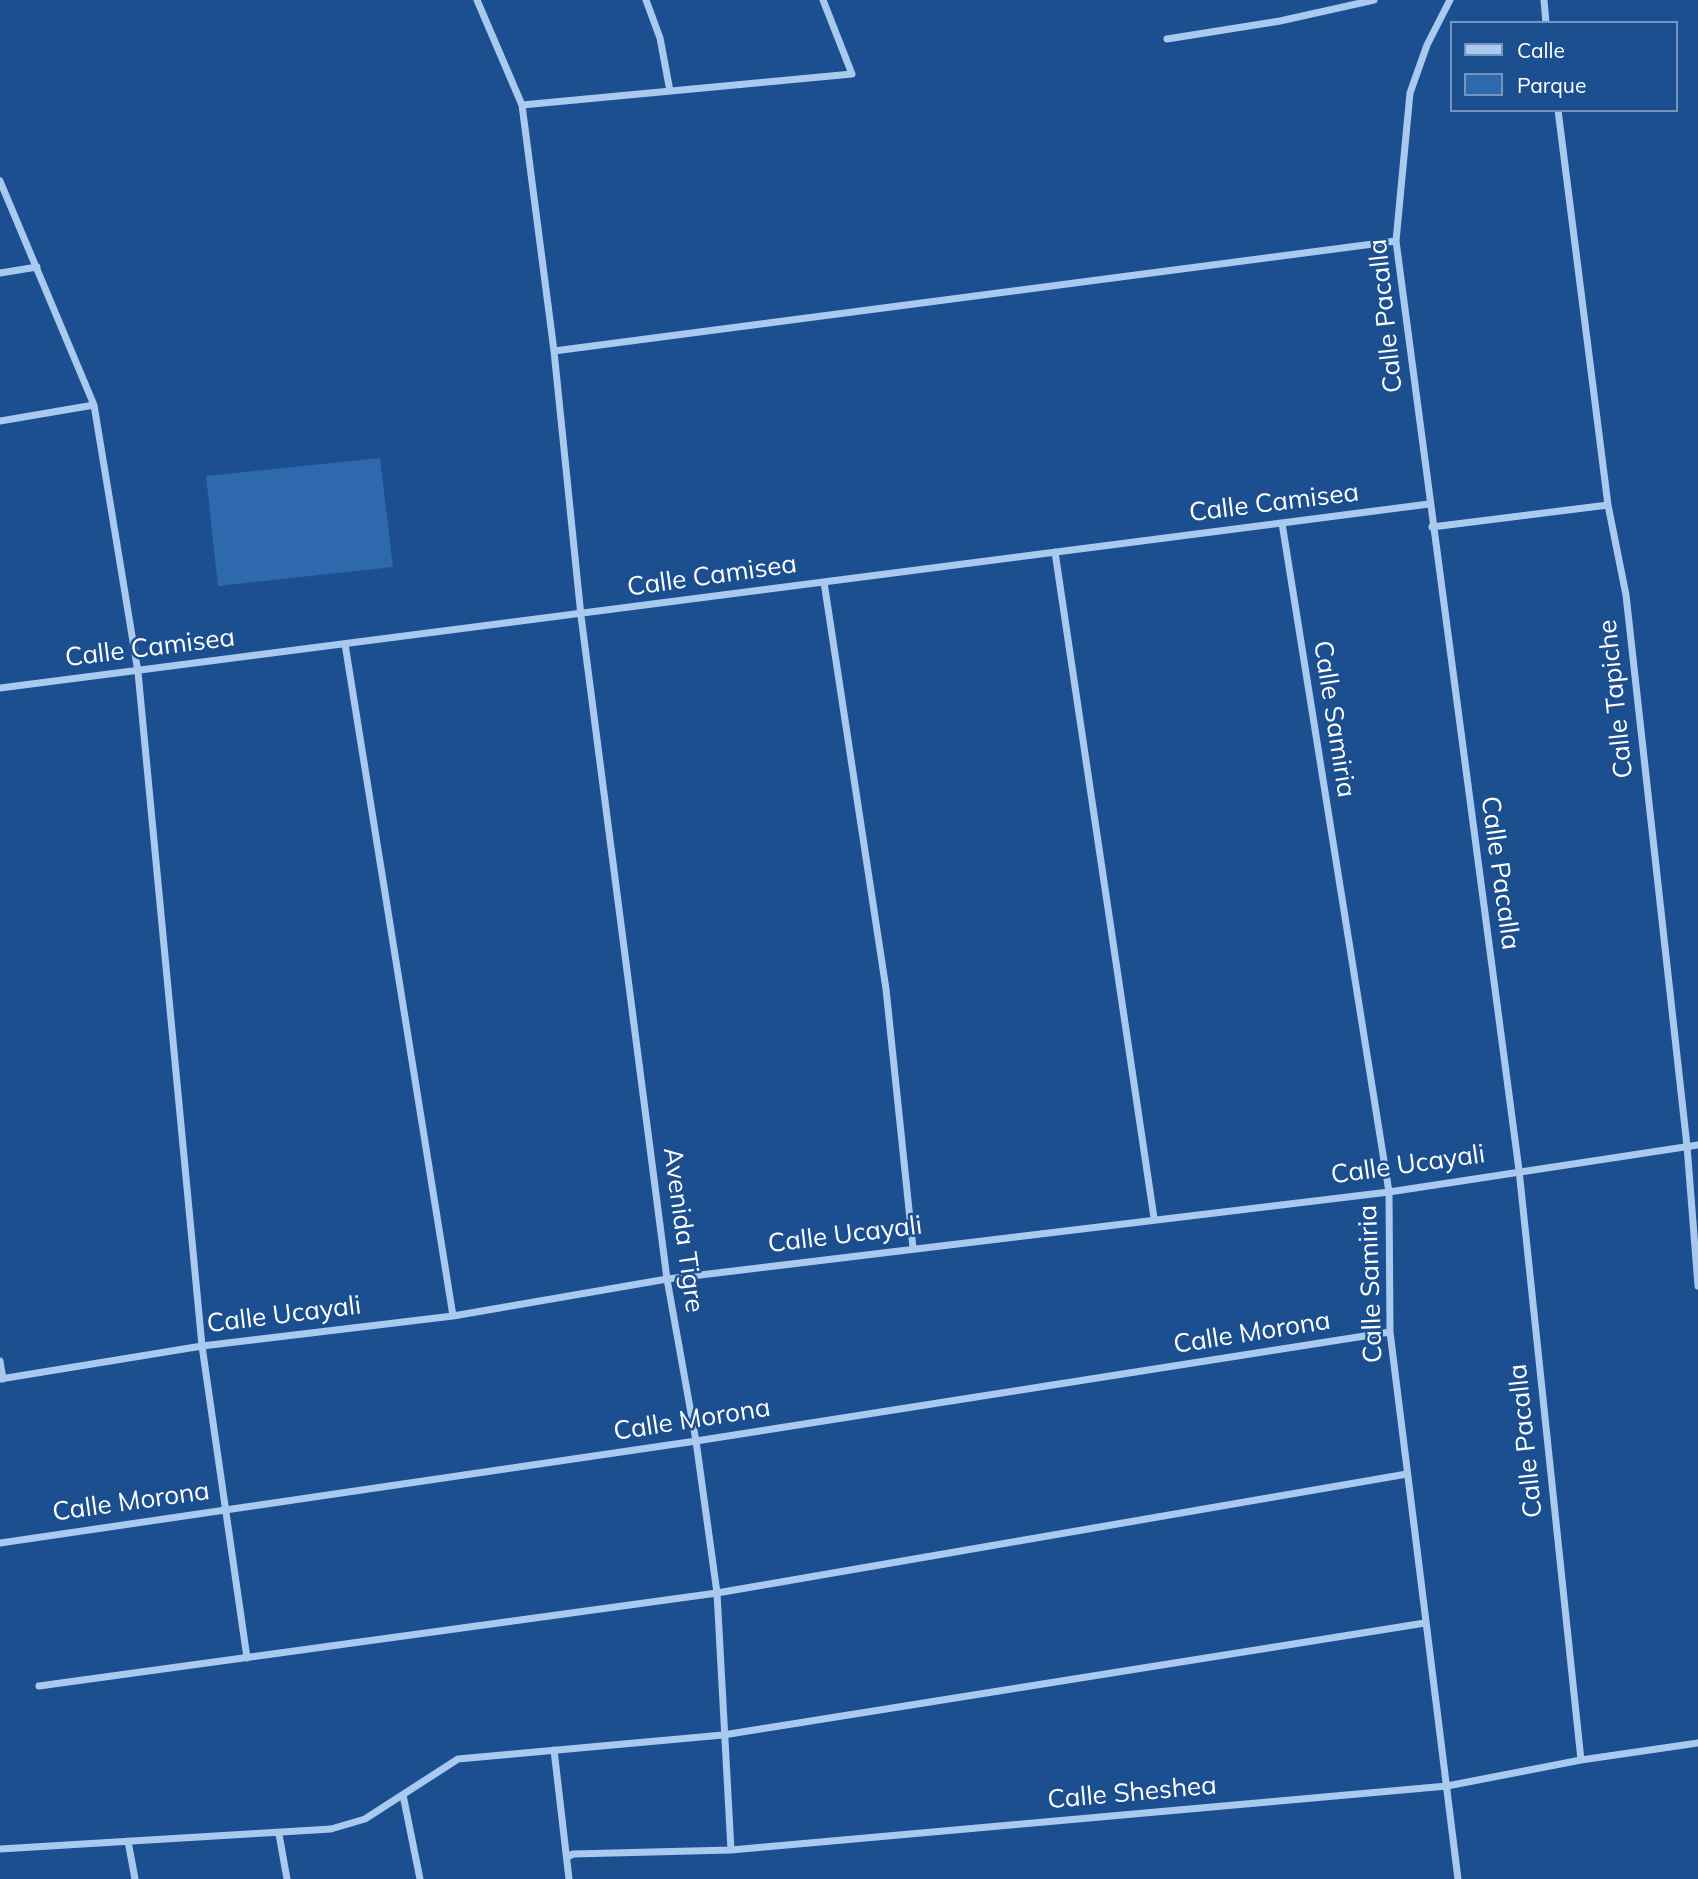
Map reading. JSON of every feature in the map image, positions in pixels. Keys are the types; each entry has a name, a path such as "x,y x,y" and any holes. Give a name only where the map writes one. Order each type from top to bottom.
{"street":[{"name":"Avenida Tigre","path":"477,0 522,105 554,351 582,616 667,1279 696,1441 717,1593 731,1850"},
{"path":"646,0 660,38 670,91"},
{"path":"522,105 852,74 823,0"},
{"path":"1167,39 1280,21 1374,0"},
{"name":"Calle Pacalla","path":"1450,0 1427,45 1410,93 1396,241 1519,1170 1581,1760"},
{"path":"1544,0 1546,21"},
{"name":"Calle Tapiche","path":"1558,112 1608,505 1626,595 1686,1146 1698,1286"},
{"path":"0,181 94,405 138,672 202,1346 247,1658"},
{"path":"554,351 1396,241"},
{"path":"0,273 37,267"},
{"path":"0,421 94,405"},
{"name":"Calle Camisea","path":"0,688 582,616 1429,504"},
{"path":"1432,527 1608,505"},
{"name":"Calle Samiria","path":"1282,523 1389,1192 1390,1332 1458,1879"},
{"path":"1055,552 1154,1218"},
{"path":"824,582 886,989 914,1248"},
{"path":"345,644 453,1316"},
{"name":"Calle Ucayali","path":"2,1379 202,1346 453,1316 667,1279 1154,1218 1389,1192 1519,1170 1698,1145"},
{"name":"Calle Morona","path":"0,1543 696,1441 1390,1332"},
{"path":"0,1361 2,1379"},
{"path":"38,1686 717,1593 1407,1474"},
{"path":"0,1849 331,1829 365,1819 458,1759 723,1735 1425,1623"},
{"name":"Calle Sheshea","path":"567,1857 573,1854 731,1850 1447,1786 1581,1760 1698,1743"},
{"path":"554,1751 569,1879"},
{"path":"403,1795 420,1879"},
{"path":"279,1834 287,1879"},
{"path":"128,1842 135,1879"}],"green space":[{"path":"380,458 393,567 218,586 206,476"}]}
